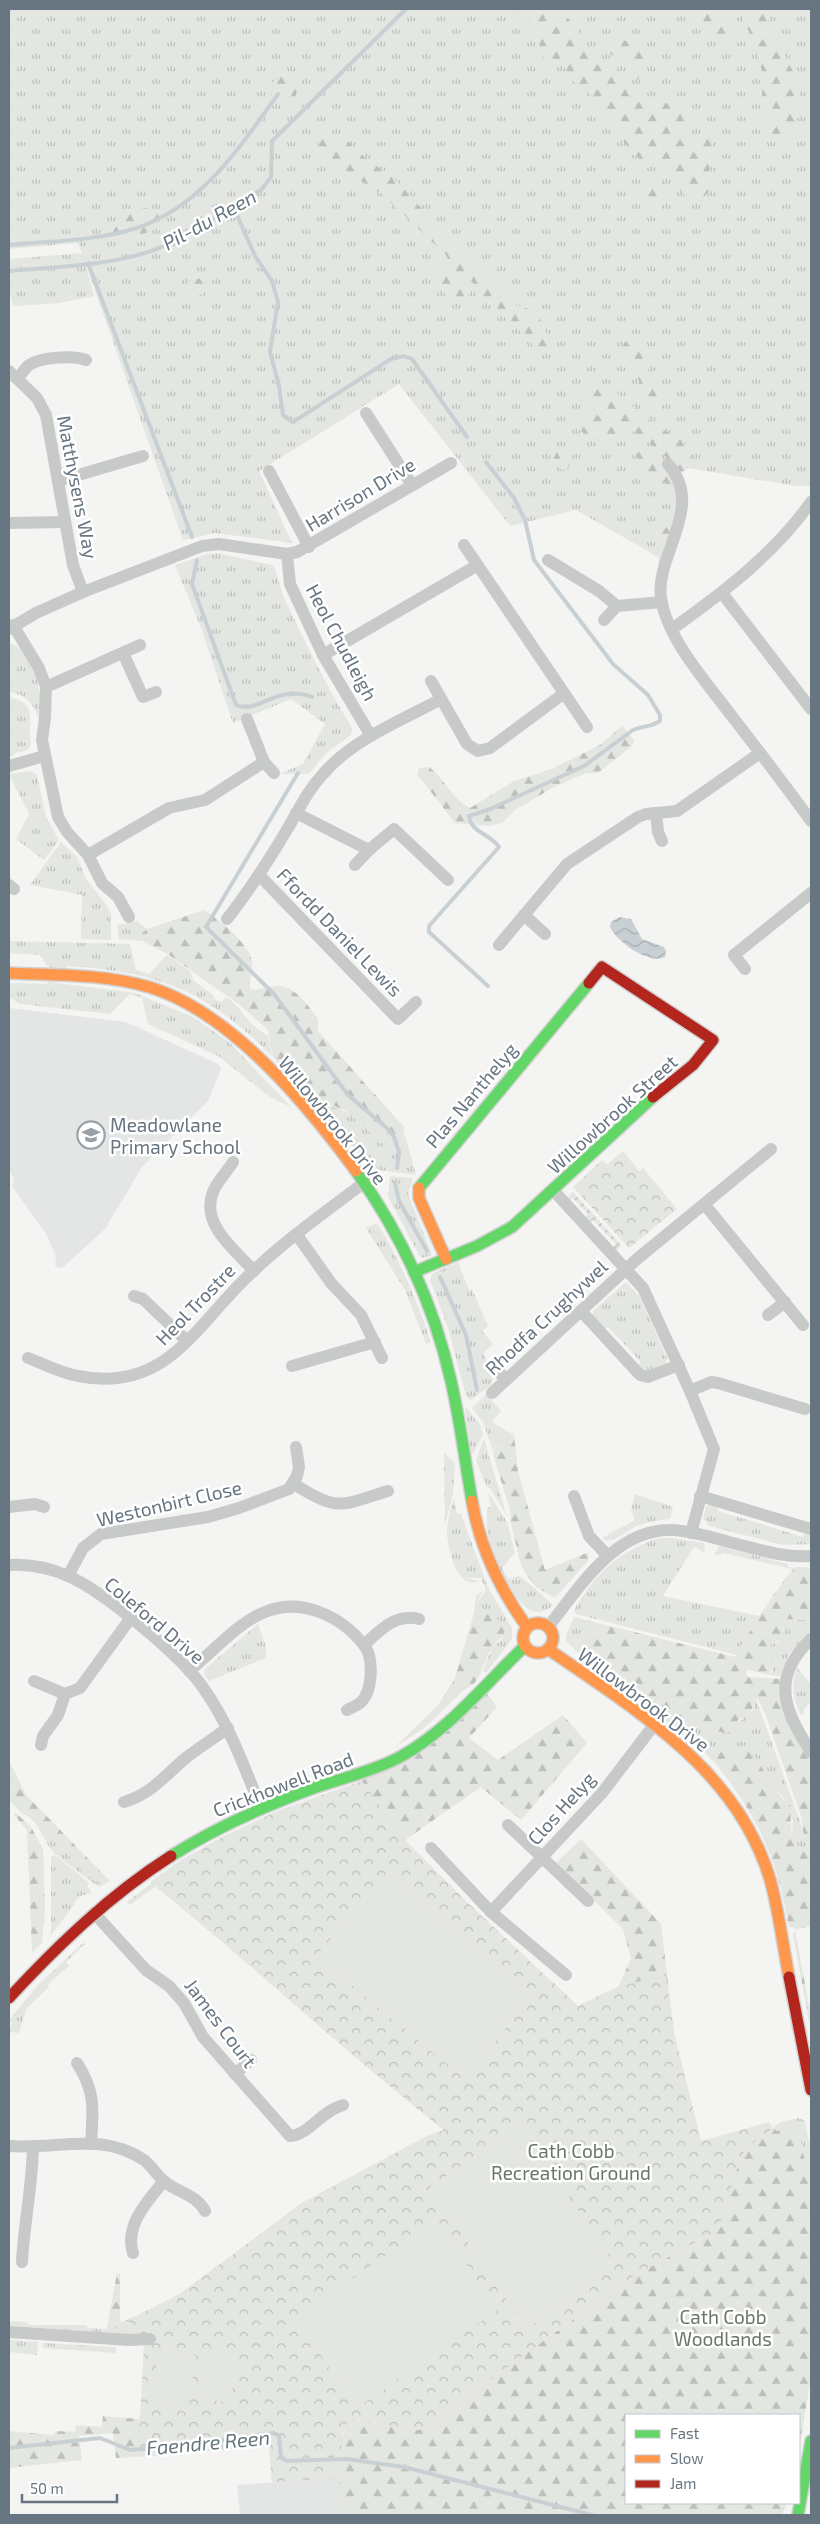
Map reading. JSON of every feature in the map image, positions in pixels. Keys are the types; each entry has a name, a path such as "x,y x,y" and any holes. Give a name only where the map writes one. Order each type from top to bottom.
{"street":[{"path":"14,375 29,365 62,356 86,360"},
{"name":"Matthysens Way","path":"14,375 42,406 73,565 83,592"},
{"path":"366,413 412,485"},
{"path":"58,481 143,456"},
{"name":"Harrison Drive","path":"287,554 309,546 451,463"},
{"path":"668,464 680,480 682,498 676,536 661,584 662,602 672,629 690,661 811,821"},
{"path":"269,471 309,546"},
{"path":"672,629 722,593 768,554 810,507"},
{"path":"9,523 65,522"},
{"path":"129,916 118,897 102,884 88,855 67,832 58,817 42,740 46,687 39,668 11,627 36,612 83,592 202,546 219,544 287,554"},
{"path":"464,545 476,566 587,727"},
{"name":"Heol Chudleigh","path":"287,554 290,584 324,656 371,736"},
{"path":"548,560 599,591 618,606"},
{"path":"324,656 476,566"},
{"path":"722,593 811,710"},
{"path":"604,620 618,606 662,602"},
{"path":"46,687 140,646"},
{"path":"124,653 143,697 156,692"},
{"path":"431,680 467,744 472,748 484,751 563,694"},
{"name":"Ffordd Daniel Lewis","path":"227,919 259,875 323,773 342,756 371,736 441,699"},
{"path":"247,719 264,762 274,773"},
{"path":"499,945 574,857 638,817 677,811 760,753"},
{"path":"9,766 44,756"},
{"path":"88,855 169,808 205,800 264,762"},
{"path":"656,813 658,832 662,841"},
{"path":"296,814 369,850"},
{"path":"355,865 369,850 394,829 448,880"},
{"name":"Ffordd Daniel Lewis","path":"259,875 398,1018 416,1002"},
{"path":"745,969 734,955 811,893"},
{"path":"524,916 545,934"},
{"name":"Willowbrook Street","path":"414,1272 446,1259 512,1227 640,1108 693,1065 716,1036 704,1032 602,967"},
{"name":"Plas Nanthelyg","path":"446,1259 419,1198 419,1186 602,967"},
{"name":"Willowbrook Drive","path":"9,973 100,978 133,983 167,994 210,1016 232,1032 269,1068 365,1182 390,1223 414,1272 445,1354 484,1556 504,1597 527,1627"},
{"name":"Rhodfa Crughywel","path":"492,1393 626,1269 771,1149"},
{"path":"233,1162 214,1190 210,1210 217,1230 254,1271"},
{"name":"Heol Trostre","path":"28,1358 76,1376 121,1378 154,1368 175,1354 254,1271 296,1235 365,1182"},
{"name":"Rhodfa Crughywel","path":"553,1190 642,1288 679,1365 714,1449 691,1532"},
{"path":"705,1205 803,1324"},
{"path":"296,1235 331,1283 361,1315 382,1358"},
{"path":"134,1296 144,1299 188,1341"},
{"path":"768,1315 785,1302"},
{"path":"581,1312 640,1375 648,1377 679,1365"},
{"path":"292,1366 375,1342"},
{"path":"494,1366 506,1380"},
{"path":"690,1391 712,1382 805,1409"},
{"path":"296,1447 299,1467 294,1484 316,1498 338,1505 356,1503 388,1491"},
{"name":"Westonbirt Close","path":"68,1576 83,1548 101,1534 208,1517 279,1494 294,1484"},
{"path":"574,1496 588,1536 608,1556"},
{"path":"700,1496 811,1529"},
{"path":"9,1507 35,1504 44,1507"},
{"path":"548,1627 587,1578 608,1556 630,1541 651,1533 673,1530 691,1532 782,1555 811,1556"},
{"name":"Coleford Drive","path":"9,1565 29,1566 68,1576 130,1619 189,1671 203,1687 228,1728 261,1808"},
{"path":"189,1671 247,1622 264,1612 277,1608 293,1607 316,1610 336,1620 364,1645 370,1664 369,1688 361,1702 347,1710"},
{"path":"364,1645 377,1632 396,1620 409,1616 419,1619"},
{"path":"34,1681 65,1694 80,1688 130,1619"},
{"path":"535,1623 548,1627 553,1640 548,1649 534,1652 526,1646 523,1637 527,1627 535,1623"},
{"path":"811,1639 792,1660 784,1689 792,1718 811,1752"},
{"name":"Crickhowell Road","path":"9,1998 94,1913 130,1884 180,1849 261,1808 332,1782 360,1774 408,1753 449,1720 526,1646"},
{"name":"Willowbrook Drive","path":"548,1649 654,1725 699,1762 725,1789 744,1817 761,1852 776,1905 811,2090"},
{"path":"40,1745 42,1736 58,1716 65,1694"},
{"name":"Clos Helyg","path":"491,1912 602,1793 654,1725"},
{"path":"124,1802 137,1798 159,1783 186,1758 228,1728"},
{"path":"508,1825 588,1901"},
{"path":"431,1848 491,1912 566,1975"},
{"name":"James Court","path":"94,1913 146,1970 169,1986 184,2002 203,2037 290,2136 299,2135 330,2109 344,2105"},
{"path":"235,2074 252,2060"},
{"path":"77,2063 91,2087 93,2112 91,2144"},
{"path":"9,2146 33,2148 106,2144 134,2154 147,2162 164,2182 200,2202 205,2211"},
{"path":"22,2262 24,2233 32,2186 33,2148"},
{"path":"133,2252 130,2244 139,2216 164,2182"},
{"path":"9,2332 129,2340 150,2339"},
{"path":"800,2504 811,2441"}],"shaded area":[{"name":"Meadowlane Primary School","path":"9,1008 126,1022 218,1064 221,1069 208,1101 142,1167 105,1229 62,1268 55,1266 56,1256 46,1234 12,1186 14,1179 9,1170"},
{"path":"339,2478 349,2515 240,2515 237,2485"}],"green space":[{"path":"9,9 811,9 811,486 796,486 682,467 665,561 576,510 510,526 399,384 259,471 292,543 215,533 183,540 86,265 94,296 59,303 13,306 11,296 9,296 9,259 82,253 78,243 9,249"},
{"path":"512,9 561,9 578,31 588,53 598,65 622,74 634,91 687,111 690,115 690,133 699,141 707,138 711,140 716,158 704,179 710,189 703,199 689,199 677,188 670,169 650,164 637,157 624,142 617,122 606,115 585,88 572,81 564,66 559,64 549,66 545,63 532,22 517,16"},
{"path":"701,9 722,9 730,21 731,29 729,36 718,41 705,38 698,23"},
{"path":"743,9 774,9 766,26 767,33 781,48 799,83 800,111 796,122 796,131 783,144 771,140 765,130 767,120 762,94 764,80 758,54 749,41 750,34 743,20"},
{"path":"616,38 630,42 643,54 645,65 638,80 633,79 633,69 611,54 607,49 611,40"},
{"path":"288,75 298,77 300,82 295,98 281,102 272,99 270,90 273,82"},
{"path":"322,131 344,137 364,157 395,179 423,210 428,218 428,227 469,257 485,277 500,285 513,304 536,311 552,345 550,351 545,354 536,348 502,312 489,302 471,281 465,280 464,284 471,292 465,300 454,303 445,295 436,264 438,261 448,264 449,261 446,255 382,194 323,154 317,142"},
{"path":"650,174 658,177 670,191 673,199 671,202 650,203 647,200 643,186 646,175"},
{"path":"146,208 156,211 160,217 159,226 154,230 134,237 118,239 106,236 102,231 104,227 135,210"},
{"path":"192,278 200,278 205,283 203,294 192,296 187,291 187,283"},
{"path":"627,340 636,344 662,395 659,402 649,399 644,393 634,369 621,348"},
{"path":"596,382 612,388 627,403 641,411 653,424 683,441 692,455 689,468 681,473 660,451 587,399 586,388"},
{"path":"585,411 611,423 617,430 615,435 601,441 586,435 574,418 578,413"},
{"path":"636,448 648,452 669,471 678,503 660,565 658,563 660,550 652,536 654,530 665,529 669,524 672,505 669,487 663,481 647,472 636,455"},
{"path":"558,449 569,453 572,461 568,469 562,470 553,460"},
{"path":"218,553 272,565 276,571 285,600 301,633 325,681 352,728 351,735 326,753 309,774 280,774 303,764 325,724 291,699 233,723 201,628 175,565 207,554"},
{"path":"9,643 16,645 22,650 31,664 40,695 39,719 34,708 25,697 9,692"},
{"path":"9,697 22,702 28,709 30,714 31,743 28,749 14,753 14,755 9,757"},
{"path":"622,726 634,740 632,746 598,773 586,773 554,787 515,810 502,823 489,826 455,823 417,774 419,768 429,767 458,799 470,808 514,781 549,770 600,745"},
{"path":"31,771 37,775 46,817 59,840 44,860 16,839 29,814 9,774"},
{"path":"61,842 77,857 86,879 108,907 111,915 111,940 81,939 82,895 30,885"},
{"path":"204,910 232,932 246,947 252,961 250,989 283,986 301,997 318,1019 318,1031 404,1127 403,1137 396,1145 386,1147 346,1111 332,1105 319,1105 310,1100 273,1057 268,1030 240,1005 166,953 142,941 140,935 147,929"},
{"path":"137,921 147,929 140,935 142,941 119,939 117,925"},
{"path":"9,941 130,944 136,970 149,974 167,955 190,971 194,981 213,995 215,1000 222,1002 226,997 238,1007 249,1022 268,1035 272,1056 248,1033 225,1015 202,1000 179,989 129,973 67,966 65,969 49,968 40,955 9,953"},
{"path":"49,982 135,993 193,1017 230,1043 291,1107 270,1097 218,1056 148,1024 142,998 130,994 110,1014 20,1004 9,997 9,983 46,984"},
{"path":"319,1105 337,1108 345,1112 381,1143 403,1137 404,1132 416,1175 371,1169"},
{"path":"623,1151 639,1171 643,1168 677,1209 629,1248 573,1187 602,1160 607,1164"},
{"path":"390,1176 413,1178 408,1194 432,1255 422,1258 419,1255 388,1196"},
{"path":"573,1192 621,1245 616,1251 613,1247 616,1244 593,1220 590,1222 585,1217 588,1214 573,1198 570,1200 567,1198"},
{"path":"377,1223 407,1281 431,1342 426,1344 405,1290 366,1228"},
{"path":"458,1262 469,1290 472,1289 488,1326 482,1331 493,1344 483,1353 488,1363 484,1367 493,1379 491,1385 471,1400 466,1396 448,1328 430,1280 432,1274"},
{"path":"626,1282 640,1297 667,1358 666,1364 646,1372 639,1367 640,1361 609,1328 603,1328 593,1317 593,1311"},
{"path":"486,1394 501,1411 492,1422 514,1435 512,1440 497,1443 493,1451 483,1422 472,1408"},
{"path":"465,1406 480,1425 483,1434 474,1452 471,1453"},
{"path":"514,1435 518,1471 545,1570 589,1552 588,1561 555,1598 536,1587 525,1573 520,1562 510,1510 493,1454 497,1443 512,1440"},
{"path":"484,1439 507,1517 491,1489 486,1486 476,1460"},
{"path":"444,1453 455,1463 453,1494 445,1525"},
{"path":"488,1492 507,1522 515,1552 502,1568 508,1579 524,1581 509,1578 521,1577 553,1605 542,1612 531,1610 521,1603 512,1591 497,1562 487,1532 487,1508 491,1507"},
{"path":"635,1494 673,1507 670,1519 653,1521 633,1528 613,1540 604,1540 602,1538 635,1520 631,1510"},
{"path":"454,1499 457,1513 461,1514 488,1587 512,1628 512,1639 486,1673 483,1671 492,1648 503,1638 477,1611 474,1613 476,1596 483,1590 476,1604 486,1590 481,1578 464,1578 479,1581 471,1582 465,1580 455,1567 447,1529"},
{"path":"709,1504 718,1507 718,1511 803,1537 805,1532 811,1534 811,1544 783,1545 709,1526 703,1518 706,1507"},
{"path":"658,1538 704,1543 705,1553 694,1547 663,1596 759,1616 792,1569 724,1553 714,1556 719,1546 788,1564 788,1567 794,1568 744,1640 737,1655 576,1614 574,1610 599,1575 631,1550"},
{"path":"795,1567 807,1567 811,1570 811,1617 808,1620 787,1619 783,1624 784,1638 770,1645 767,1651 773,1658 771,1675 748,1670 746,1673 748,1677 780,1679 783,1706 811,1761 811,1848 804,1841 802,1819 765,1713 757,1698 749,1715 738,1720 738,1730 726,1733 694,1727 656,1699 628,1687 623,1691 594,1668 576,1647 577,1641 598,1633 602,1624 735,1657 744,1640"},
{"path":"476,1611 498,1619 506,1629 492,1648 478,1678 463,1690 454,1684"},
{"path":"574,1617 602,1624 598,1633 577,1641 576,1648 594,1668 566,1641 566,1635"},
{"path":"811,1617 811,1631 789,1654 780,1676 771,1675 773,1671 767,1651 770,1645 779,1642 784,1631 783,1624 787,1619 808,1620"},
{"path":"258,1624 266,1647 266,1658 209,1681 204,1674 205,1669"},
{"path":"797,1668 811,1684 811,1702 803,1710 805,1713 801,1715 794,1692"},
{"path":"455,1678 454,1684 465,1689 424,1728 394,1748 439,1704"},
{"path":"627,1687 656,1699 694,1727 726,1733 753,1710 756,1699 802,1827 804,1841 811,1848 811,1854 796,1845 792,1840 793,1821 784,1798 770,1784 759,1761 715,1757 715,1763 690,1738 623,1691"},
{"name":"Cath Cobb Woodlands","path":"486,1693 497,1707 469,1738 498,1760 563,1715 587,1743 521,1820 481,1787 405,1840 367,1857 554,1983 578,2006 618,1987 631,1959 623,1929 556,1863 581,1839 661,1924 674,2033 701,2141 720,2156 545,2068 339,2195 342,2438 347,2424 354,2420 418,2430 436,2424 484,2384 630,2278 717,2230 741,2156 748,2147 773,2128 777,2131 784,2128 795,2128 799,2133 811,2192 811,2377 800,2444 800,2414 625,2414 625,2504 787,2504 782,2515 342,2515 339,2478 272,2482 269,2446 210,2450 236,2420 134,2336 125,2334 108,2322 117,2273 120,2274 120,2322 128,2320 180,2294 302,2203 429,2135 444,2130 155,1886 130,1905 127,1902 151,1884 150,1882 275,1812 362,1781"},
{"path":"732,1747 749,1752 759,1761 770,1784 790,1807 792,1840 796,1845 811,1854 811,1926 795,1930 794,1927 789,1927 779,1880 764,1840 743,1802 715,1763 714,1757 722,1750"},
{"path":"9,1761 26,1795 110,1881 98,1882 90,1879 56,1842 51,1830 20,1812 10,1801"},
{"name":"Cath Cobb Recreation Ground","path":"362,1781 405,1840 466,1901 578,2006 618,1987 666,1974 674,2033 701,2141 769,2122 773,2128 748,2147 741,2156 718,2230 630,2278 484,2384 436,2424 418,2430 354,2420 347,2424 342,2435 339,2478 272,2482 269,2446 138,2457 144,2343 140,2334 128,2320 180,2294 302,2203 429,2135 444,2130 155,1886 130,1905 127,1902 151,1884 150,1882 181,1860 226,1835 275,1812"},
{"path":"16,1813 31,1827 43,1849 45,1911 42,1943 32,1952 27,1830 14,1815"},
{"path":"28,1816 51,1830 56,1842 98,1882 110,1881 99,1887 53,1852 38,1827"},
{"path":"55,1855 89,1883 87,1886 92,1893 80,1896 73,1903 75,1904 51,1935 51,1857"},
{"path":"387,1872 533,1995 465,2079 316,1956"},
{"path":"795,1931 811,2016 811,2032 793,1934"},
{"path":"83,1943 85,1944 66,1962 69,1966 48,1984 49,1987 27,2008 19,2033 9,2032 9,2027 13,2023 9,2020 37,1986"},
{"path":"799,2118 805,2121 811,2153 811,2192 799,2133 777,2132 773,2128 781,2122"},
{"path":"520,2125 616,2266 526,2329 430,2187"},
{"path":"436,2221 498,2310 357,2408 295,2318"},
{"path":"9,2321 26,2322 29,2325 85,2325 89,2328 107,2329 108,2322 125,2334 9,2326"},
{"path":"9,2340 38,2342 37,2355 9,2352"},
{"path":"43,2343 115,2347 117,2353 42,2348"},
{"path":"159,2349 196,2355 188,2412 150,2406"},
{"path":"203,2351 237,2355 231,2403 197,2398"},
{"path":"139,2415 170,2454 116,2458 113,2433 79,2436 82,2460 9,2468 9,2431 54,2435 55,2431 75,2432 76,2425 102,2427 103,2416 139,2419"}],"water":[{"path":"619,917 631,919 642,939 664,947 666,951 665,957 658,959 642,955 619,939 610,927 611,922"}],"waterway":[{"name":"Pil-du Reen","path":"9,271 89,264 149,252 191,233 262,189 271,177 272,141 406,9"},
{"path":"9,245 106,236 137,228 160,218 181,205 218,173 278,94"},
{"path":"233,206 255,256 272,281 278,302 270,352 279,386 283,415 293,422 391,359 404,356 412,359 467,437"},
{"path":"88,263 192,537"},
{"path":"486,462 514,498 525,520 534,560 613,664 648,695 660,715 660,721 633,730 584,766 488,810 469,816 473,826 499,847 429,926 429,932 488,986"},
{"path":"197,560 192,584 236,705 252,706 289,694 312,697"},
{"path":"298,773 206,927 274,994 348,1095 388,1129 394,1137 399,1152 397,1168"},
{"path":"395,1183 399,1201 427,1251"},
{"path":"440,1277 466,1335 477,1390"},
{"name":"Faendre Reen","path":"9,2448 100,2438 130,2450 181,2446 274,2433 279,2436 281,2458 287,2461 346,2459 404,2467 592,2515"}],"traffic: fast":[{"path":"419,1188 589,983"},
{"path":"414,1272 477,1246 512,1227 653,1097"},
{"path":"356,1171 401,1245 414,1271 435,1325 454,1396 472,1501"},
{"path":"171,1856 222,1827 275,1803 378,1767 400,1757 435,1734 451,1720 525,1646"},
{"path":"800,2504 811,2441"},
{"path":"798,2515 800,2504"}],"traffic: slow":[{"path":"9,973 79,976 115,980 149,987 179,999 209,1017 237,1038 264,1063 314,1117 356,1171"},
{"path":"419,1188 419,1198 446,1259"},
{"path":"472,1501 480,1535 492,1567 499,1582 527,1627"},
{"path":"538,1623 549,1627 553,1638 549,1649 538,1653 527,1649 523,1638 527,1627 538,1623"},
{"path":"548,1649 616,1696 681,1747 710,1776 736,1808 756,1843 771,1883 789,1977"}],"traffic: jam":[{"path":"589,983 602,967 713,1040 693,1065 653,1097"},
{"path":"9,1998 46,1959 106,1904 171,1856"},
{"path":"789,1977 811,2090"}],"place":[{"name":"Meadowlane Primary School","path":"91,1135"}]}
